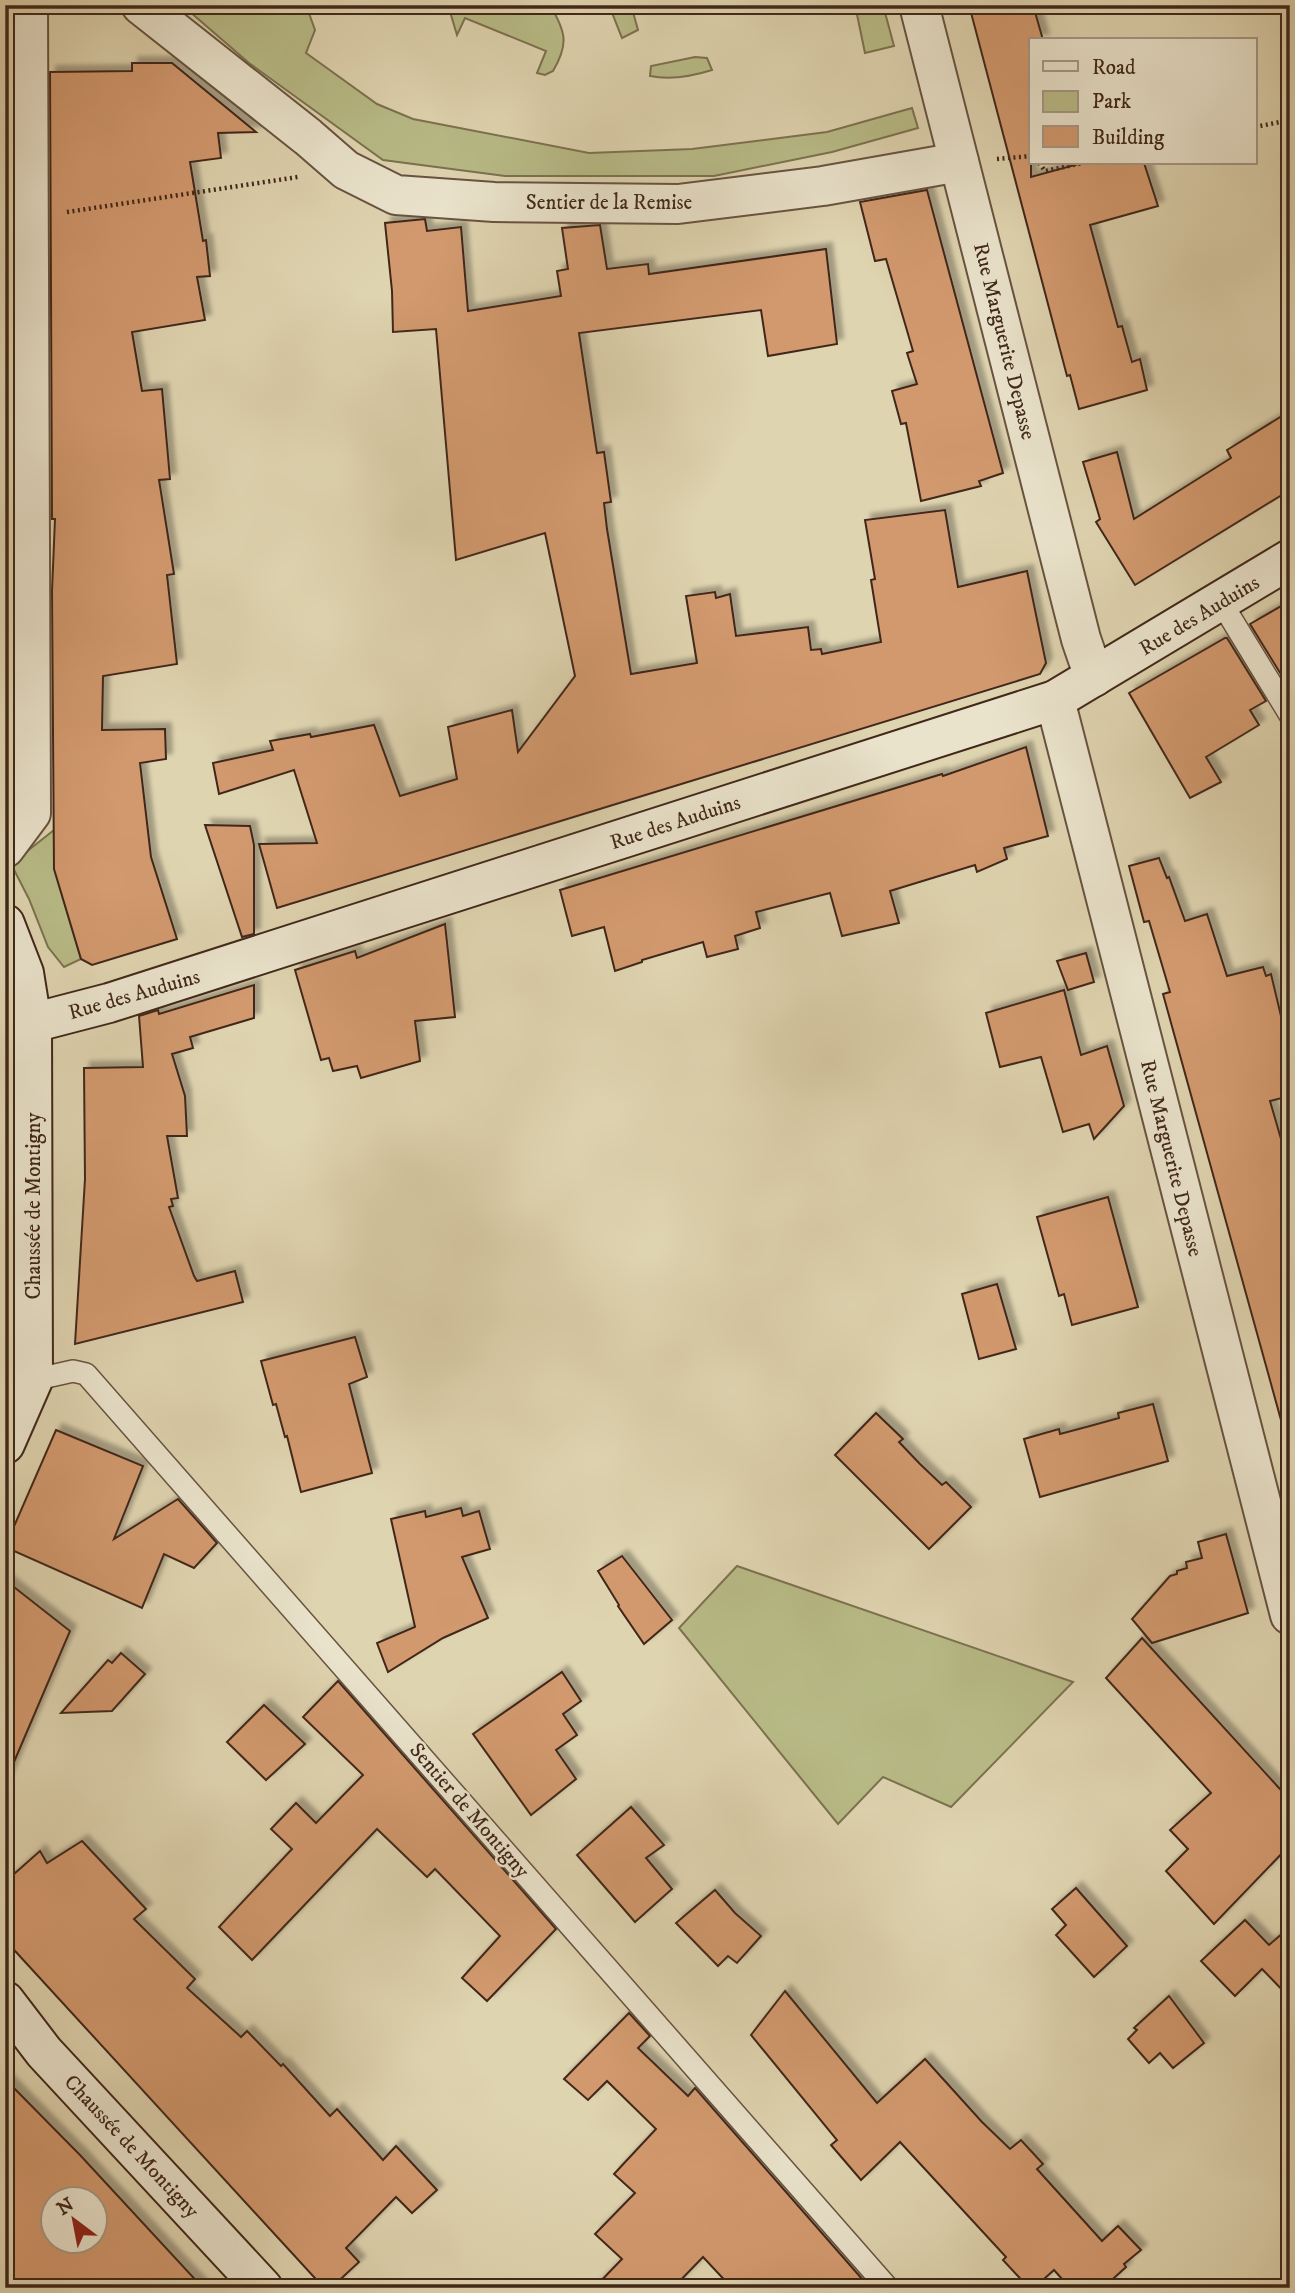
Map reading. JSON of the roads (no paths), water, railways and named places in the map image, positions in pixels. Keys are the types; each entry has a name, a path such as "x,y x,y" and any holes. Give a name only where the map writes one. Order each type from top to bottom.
{"street":[{"path":"5,848 31,813 28,5"},
{"name":"Sentier de la Remise","path":"141,5 346,170 396,195 494,202 678,204 823,186 959,162"},
{"name":"Rue Marguerite Depasse","path":"919,5 1078,625 1094,677"},
{"name":"Rue des Auduins","path":"32,1023 109,1003 1055,700 1290,559"},
{"name":"Rue Marguerite Depasse","path":"1055,700 1290,1615"},
{"name":"Chaussée de Montigny","path":"5,924 24,973 32,1023 33,1380 5,1444"},
{"name":"Chaussée de Montigny","path":"5,2001 44,2052 263,2288"}],"lane":[{"path":"1221,602 1290,715"},
{"name":"Sentier de Montigny","path":"33,1380 72,1371 86,1374 888,2288"}]}
